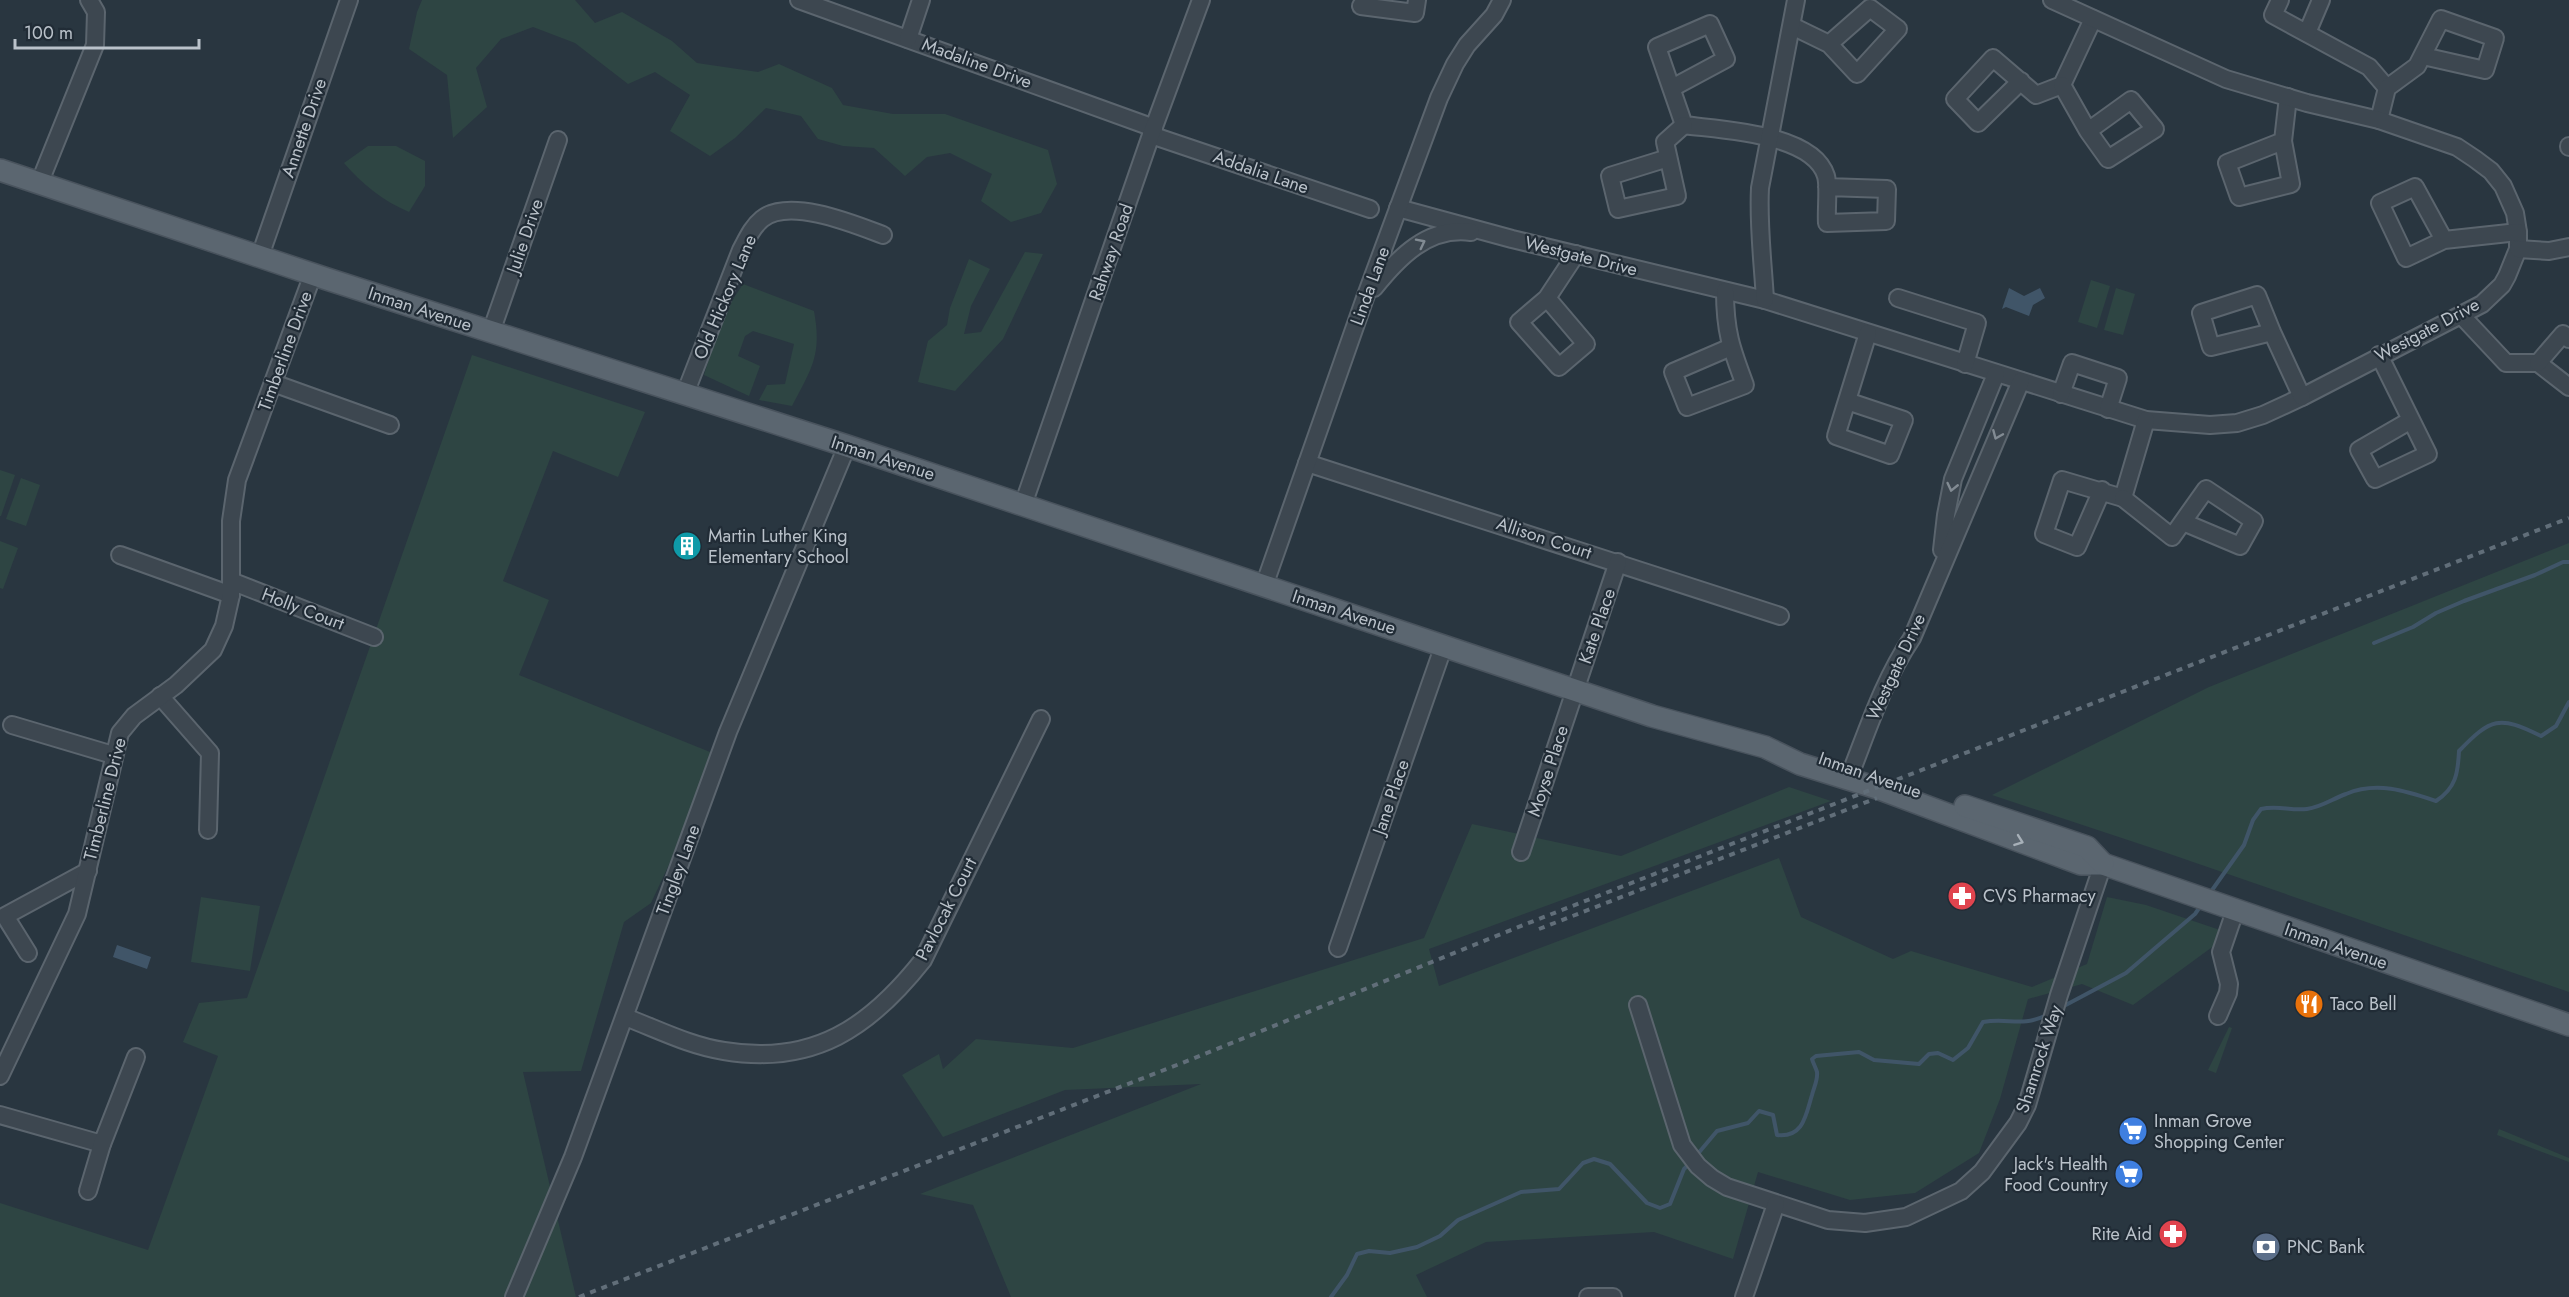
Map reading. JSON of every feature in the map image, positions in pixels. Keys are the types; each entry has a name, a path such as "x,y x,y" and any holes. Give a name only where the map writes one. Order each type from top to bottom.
{"main road":[{"name":"Inman Avenue","path":"0,170 491,332 848,446 1652,716 1765,747 1796,750 1853,768 2087,847 2103,864"},
{"name":"Inman Avenue","path":"1765,747 1800,764 1877,788 2081,864 2103,864 2569,1025"}],"street":[{"path":"39,184 95,45 96,12 89,0"},
{"name":"Annette Drive","path":"260,256 349,0"},
{"name":"Madaline Drive","path":"799,0 1153,132"},
{"path":"908,39 921,0"},
{"name":"Rahway Road","path":"1023,505 1201,0"},
{"path":"1365,0 1361,6 1415,13 1417,0"},
{"name":"Linda Lane","path":"1264,586 1365,298 1439,98 1467,45 1494,15 1502,0"},
{"path":"1765,300 1759,217 1760,188 1772,136 1776,98 1796,0"},
{"path":"2052,0 2226,79 2288,98 2379,120 2457,147 2483,164 2508,194 2515,213 2518,240"},
{"path":"2280,0 2273,15 2369,66 2387,88"},
{"path":"2307,33 2321,0"},
{"path":"2021,81 2036,94 2062,85 2093,19"},
{"path":"1792,26 1829,44"},
{"path":"2379,120 2387,88 2417,66 2423,56"},
{"path":"2062,85 2088,132"},
{"path":"1672,88 1683,125"},
{"path":"2283,141 2288,98"},
{"path":"1683,125 1772,136 1815,157 1826,176 1827,187"},
{"path":"1668,158 1665,142 1683,125"},
{"name":"Addalia Lane","path":"1153,132 1371,209"},
{"name":"Julie Drive","path":"491,332 558,140"},
{"name":"Westgate Drive","path":"1398,208 1512,239 1765,300 2108,409 2146,420 2188,425 2237,423 2302,398 2482,304 2502,285 2518,240"},
{"name":"Old Hickory Lane","path":"686,394 741,250 752,230 764,217 788,211 804,211 822,214 883,235"},
{"path":"1365,298 1395,261 1410,248 1430,238 1464,231 1512,239"},
{"path":"2444,240 2518,240 2549,251 2569,247"},
{"path":"1547,298 1576,254"},
{"name":"Timberline Drive","path":"0,1076 4,1057 36,1004 77,914 113,754 120,733 134,716 213,650 224,626 231,588 231,521 237,480 313,274"},
{"path":"1725,291 1725,323 1731,348"},
{"path":"1898,298 1977,323 1965,364"},
{"path":"2461,315 2506,363 2538,363 2569,387"},
{"path":"2272,332 2302,398"},
{"path":"1847,401 1868,333"},
{"path":"2538,363 2564,334 2569,339"},
{"path":"2379,356 2411,420"},
{"path":"2061,394 2072,363 2118,378 2108,409"},
{"name":"Westgate Drive","path":"1940,568 1953,479 1996,374"},
{"name":"Westgate Drive","path":"1853,768 1894,664 1912,638 2020,381"},
{"path":"273,383 390,425"},
{"path":"2123,498 2146,420"},
{"name":"Tingley Lane","path":"514,1297 573,1156 728,732 848,446"},
{"name":"Allison Court","path":"1307,463 1780,616"},
{"path":"2102,490 2123,498 2172,537 2183,522"},
{"name":"Holly Court","path":"120,555 231,588 374,637"},
{"name":"Kate Place","path":"1575,690 1618,562"},
{"name":"Jane Place","path":"1338,948 1444,645"},
{"name":"Moyse Place","path":"1521,852 1575,690"},
{"path":"160,696 210,753 208,830"},
{"name":"Pavlocak Court","path":"625,1017 693,1043 723,1051 754,1054 783,1053 811,1047 838,1036 876,1012 902,987 923,960 1041,719"},
{"path":"12,725 113,754"},
{"name":"Shamrock Way","path":"1638,1005 1682,1145 1693,1160 1727,1187 1828,1220 1865,1223 1906,1217 1961,1191 1982,1172 2018,1123 2027,1105 2050,1023 2103,864"},
{"path":"28,953 5,916 88,871"},
{"path":"2218,1016 2228,993 2229,984 2221,952 2235,911"},
{"path":"88,1191 102,1144 136,1057"},
{"path":"0,1115 102,1144"},
{"path":"1744,1297 1776,1204"},
{"path":"1588,1297 1613,1297"}],"green space":[{"path":"422,0 575,0 595,23 622,12 672,41 697,63 758,72 779,64 832,88 843,105 893,114 945,114 1048,150 1057,184 1041,213 1011,222 981,201 992,174 950,153 927,157 905,176 874,148 843,146 818,139 801,116 766,108 735,138 710,156 670,131 690,95 655,72 628,84 575,43 533,27 501,39 476,68 487,107 453,138 447,75 409,49"},
{"path":"368,146 396,146 425,161 425,186 409,212 390,203 374,191 344,163"},
{"path":"1025,252 1043,254 1003,339 955,391 918,382 928,341 947,325 950,308 969,259 990,269 971,306 964,334 981,332"},
{"path":"2091,280 2110,286 2097,328 2078,322"},
{"path":"743,284 814,311 816,350 810,371 792,406 759,400 767,385 785,384 794,344 753,331 745,336 738,356 760,366 749,396 704,375 722,316"},
{"path":"2116,288 2135,294 2123,335 2104,330"},
{"path":"472,355 645,412 618,477 553,451 503,581 549,600 519,675 720,756 651,903 624,922 581,1071 523,1072 576,1297 0,1297 0,1203 148,1250 218,1056 183,1042 199,1003 247,998"},
{"path":"0,470 15,475 1,516 0,516"},
{"path":"21,478 40,485 26,526 6,519"},
{"path":"0,541 18,548 3,589 0,588"},
{"path":"2569,543 2569,992 1992,795 2209,687"},
{"path":"1789,787 1831,801 1429,949 1439,986 1779,858 1801,917 1893,959 1911,951 2032,987 2087,964 2107,897 2146,905 2220,930 2215,945 2133,1005 2082,984 2028,999 2000,1099 1979,1153 1915,1193 1850,1200 1758,1172 1733,1259 1654,1232 1486,1242 1416,1275 1427,1297 1011,1297 973,1205 920,1194 1201,1084 1065,1090 943,1137 902,1075 939,1054 943,1069 976,1039 1073,1048 1424,938 1472,824 1621,856"},
{"path":"201,897 260,906 250,971 191,962"},
{"path":"2229,1027 2232,1028 2216,1073 2208,1070"},
{"path":"2499,1129 2569,1158 2569,1162 2497,1135"}],"water":[{"path":"2009,288 2024,296 2040,288 2045,298 2033,305 2029,316 2006,307 2002,309"},
{"path":"117,945 151,957 147,969 113,957"}],"waterway":[{"path":"2374,643 2413,627 2436,613 2464,601 2535,575 2563,562 2569,562"},
{"path":"2210,893 2244,845 2253,820 2261,809 2312,808 2346,794 2369,788 2403,791 2436,801 2448,791 2455,779 2459,751 2479,732 2496,723 2505,723 2527,729 2541,736 2556,726 2569,702"},
{"path":"2062,1007 2126,973 2195,914 2202,904"},
{"path":"1696,1156 1717,1131 1748,1123 1759,1111 1773,1115 1777,1135 1786,1135 1798,1129 1805,1117 1816,1081 1817,1072 1812,1059 1816,1056 1859,1052 1874,1060 1919,1064 1929,1054 1938,1053 1953,1060 1968,1048 1983,1022 2022,1022 2047,1015"},
{"path":"1331,1297 1347,1275 1357,1254 1369,1251 1390,1253 1417,1247 1440,1236 1458,1220 1521,1192 1559,1189 1583,1163 1594,1159 1610,1164 1647,1203 1660,1208 1670,1204 1684,1169 1689,1164"}],"railway":[{"path":"579,1297 1182,1063 1526,924 2569,518"},
{"path":"1539,929 1877,798"}],"place":[{"name":"Martin Luther King Elementary School","path":"687,546"},
{"name":"CVS Pharmacy","path":"1962,896"},
{"name":"Taco Bell","path":"2309,1004"},
{"name":"Inman Grove Shopping Center","path":"2133,1131"},
{"name":"Jack's Health Food Country","path":"2129,1174"},
{"name":"Rite Aid","path":"2173,1234"},
{"name":"PNC Bank","path":"2266,1247"}]}
